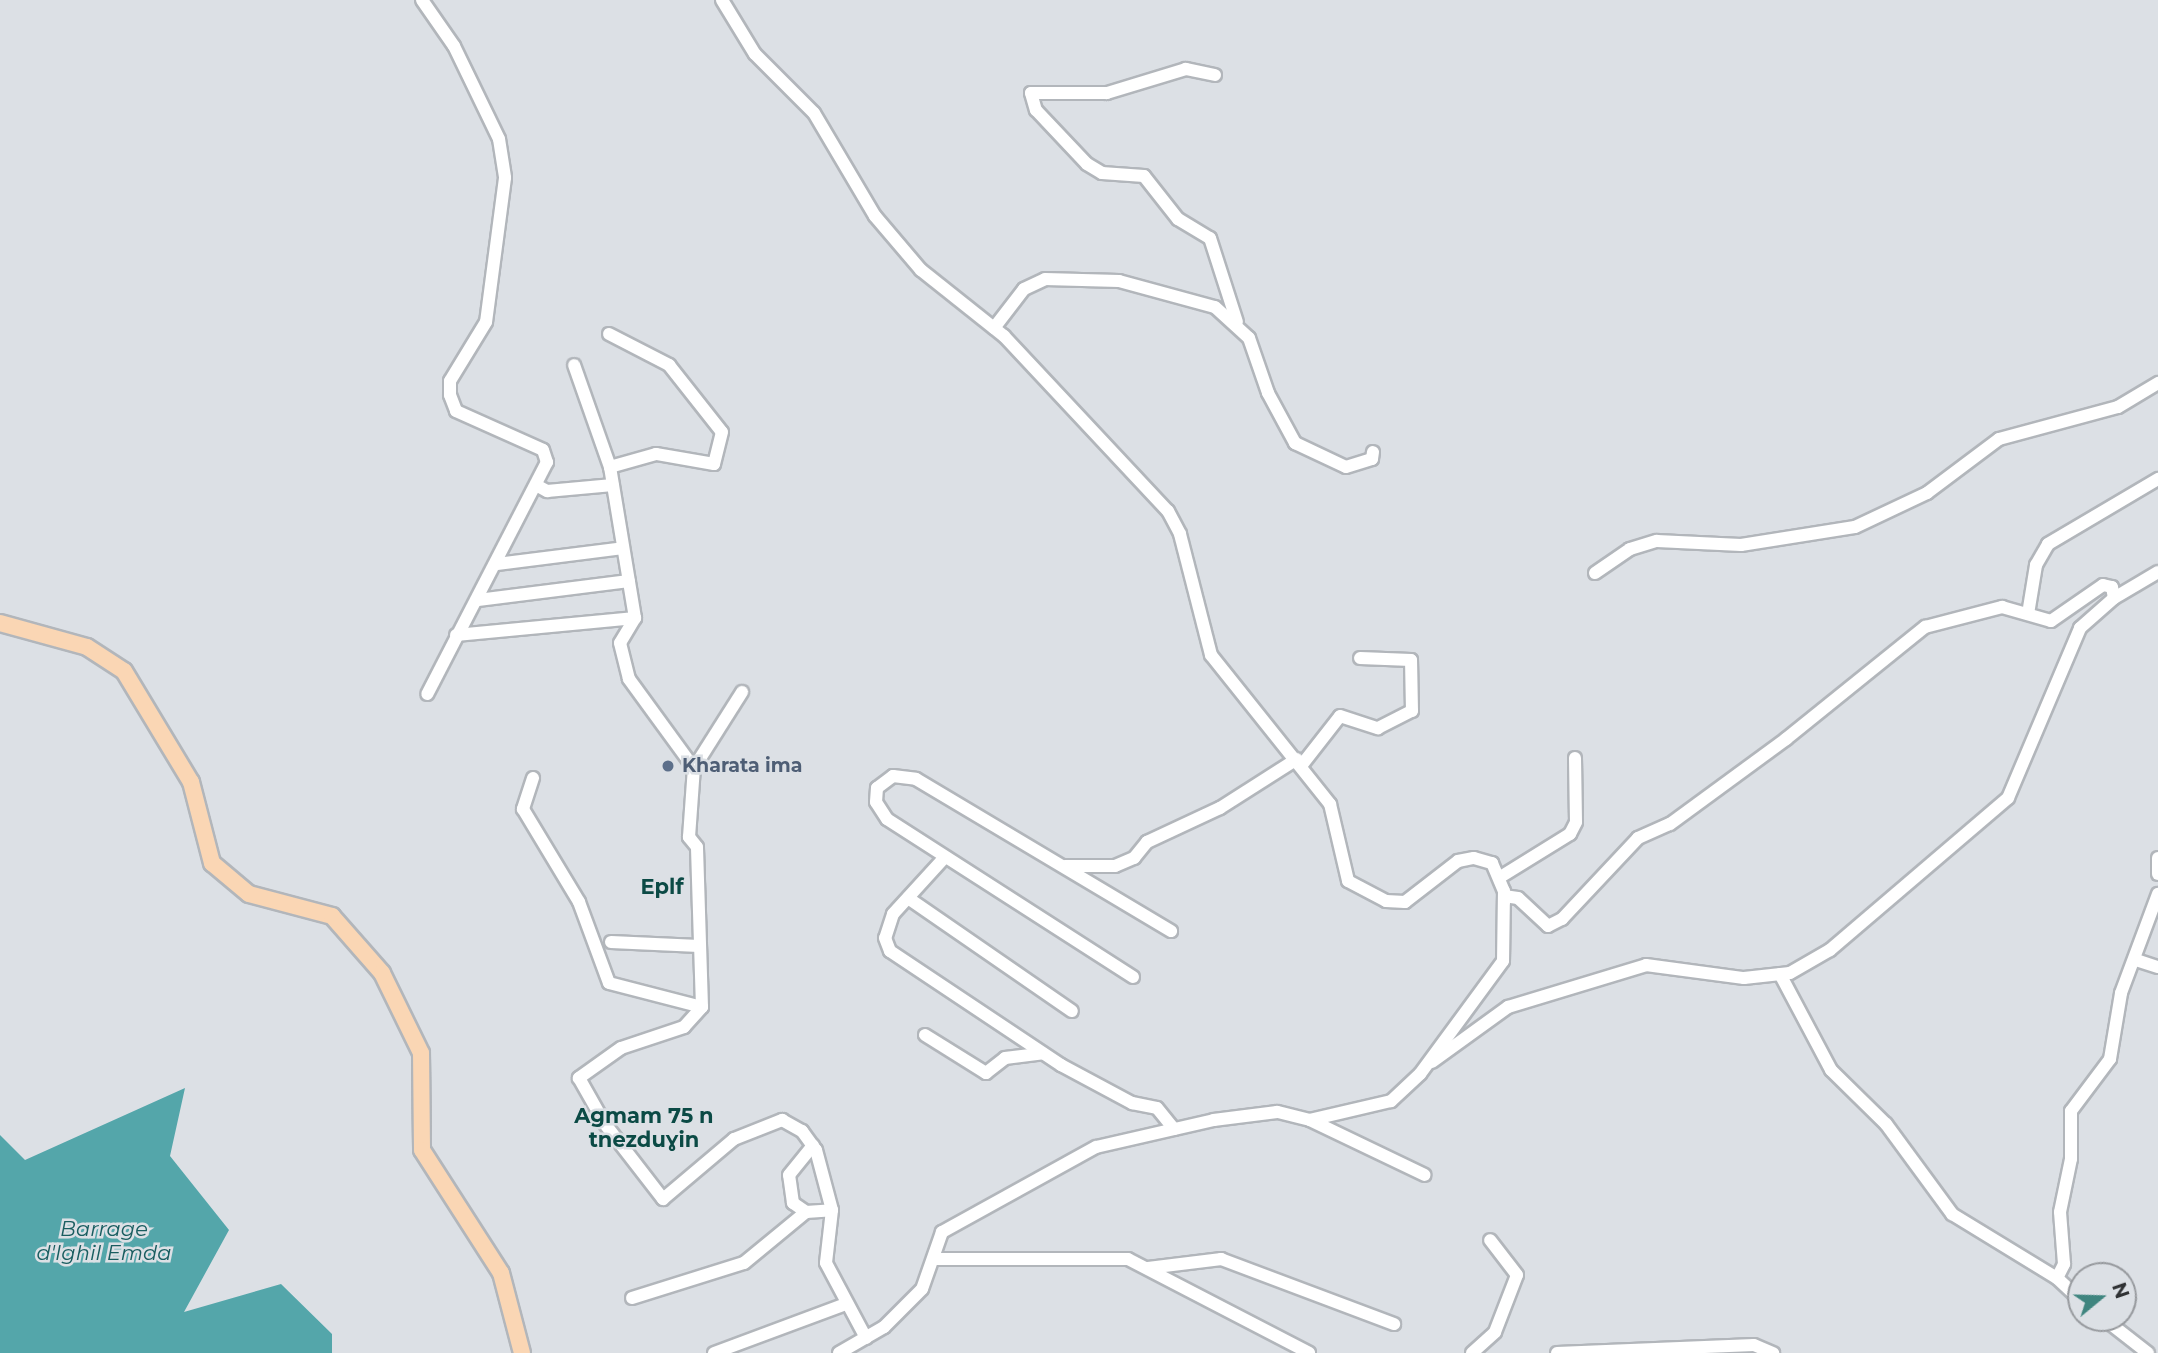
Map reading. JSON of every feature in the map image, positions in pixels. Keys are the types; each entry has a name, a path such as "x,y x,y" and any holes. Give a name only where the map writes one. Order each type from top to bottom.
{"main road":[{"path":"0,623 87,647 124,671 191,782 212,863 249,894 332,916 382,973 421,1053 422,1150 501,1273 522,1353"}],"street":[{"path":"422,0 454,46 499,139 505,178 486,322 450,381 450,394 456,411 469,421 544,450 547,462 497,564 456,635 427,694"},
{"path":"722,0 755,54 814,113 875,216 922,270 994,328 1168,511 1180,534 1211,655 1330,804 1348,881 1386,901 1405,902 1458,861 1492,863 1502,876 1504,902"},
{"path":"1215,75 1186,69 1107,93 1031,93 1035,110 1087,163 1101,173 1144,176 1178,219 1210,238 1237,322 1295,443 1346,467 1372,459 1373,452"},
{"path":"994,328 1024,289 1045,279 1119,281 1215,307 1237,322"},
{"path":"609,334 670,365 722,432 715,464 656,454 610,467"},
{"path":"575,365 610,467 635,618 620,643 629,680 694,768"},
{"path":"1595,573 1630,549 1657,541 1741,544 1856,527 1927,493 1999,439 2118,407 2158,383"},
{"path":"2028,614 2036,565 2048,544 2158,479"},
{"path":"536,485 547,491 612,485"},
{"path":"497,564 623,548"},
{"path":"1426,1066 1507,1007 1646,965 1700,976 1780,974 1848,935 2008,798 2080,628 2114,598 2158,572"},
{"path":"478,600 629,581"},
{"path":"1310,1119 1391,1101 1426,1066 1503,961 1504,896 1518,898 1548,926 1562,919 1638,838 1670,824 1925,627 1978,610 2028,614 2051,621 2103,585 2112,587 2114,598"},
{"path":"456,635 635,618"},
{"path":"1064,865 1115,866 1134,858 1147,842 1220,808 1299,763 1340,716 1378,728 1412,711 1412,660 1360,658"},
{"path":"743,692 694,768 690,837 697,847 702,1007 684,1027 621,1048 579,1078 641,1176 663,1199 734,1139 782,1120 813,1145 832,1210 826,1263 866,1338"},
{"path":"1502,876 1570,834 1576,822 1575,758"},
{"path":"1133,977 887,819 876,802 877,788 894,776 916,779 1171,931"},
{"path":"533,778 523,808 579,902 609,983 702,1007"},
{"path":"945,857 886,927 890,951 1043,1052 1132,1103 1157,1108 1174,1129"},
{"path":"2158,858 2158,874"},
{"path":"2057,1278 2064,1264 2060,1213 2071,1160 2071,1111 2110,1059 2121,993 2136,960 2158,894"},
{"path":"908,898 1072,1011"},
{"path":"611,942 699,946"},
{"path":"2136,960 2158,967"},
{"path":"1780,974 1831,1070 1886,1124 1952,1214 2057,1278 2067,1287"},
{"path":"925,1035 986,1073 1005,1058 1043,1052"},
{"path":"839,1353 866,1338 922,1289 935,1259 942,1232 991,1200 1096,1147 1174,1129 1278,1112 1310,1119 1425,1175"},
{"path":"806,1212 793,1203 789,1175 813,1145"},
{"path":"632,1298 744,1263 806,1212 832,1210"},
{"path":"1472,1353 1495,1332 1517,1275 1490,1240"},
{"path":"935,1259 1116,1258 1148,1268 1310,1353"},
{"path":"1148,1268 1222,1259 1394,1324"},
{"path":"714,1353 846,1304"},
{"path":"2121,1332 2148,1353"},
{"path":"1557,1353 1754,1349 1773,1353"}],"water":[{"name":"Barrage d'Ighil Emda","path":"185,1088 170,1156 229,1230 184,1312 281,1284 332,1334 332,1353 0,1353 0,1135 25,1160"}],"place":[{"name":"Kharata ima","path":"668,766"}],"district":[{"name":"Eplf","path":"662,887"},
{"name":"Agmam 75 n tnezduɣin","path":"644,1128"}]}
